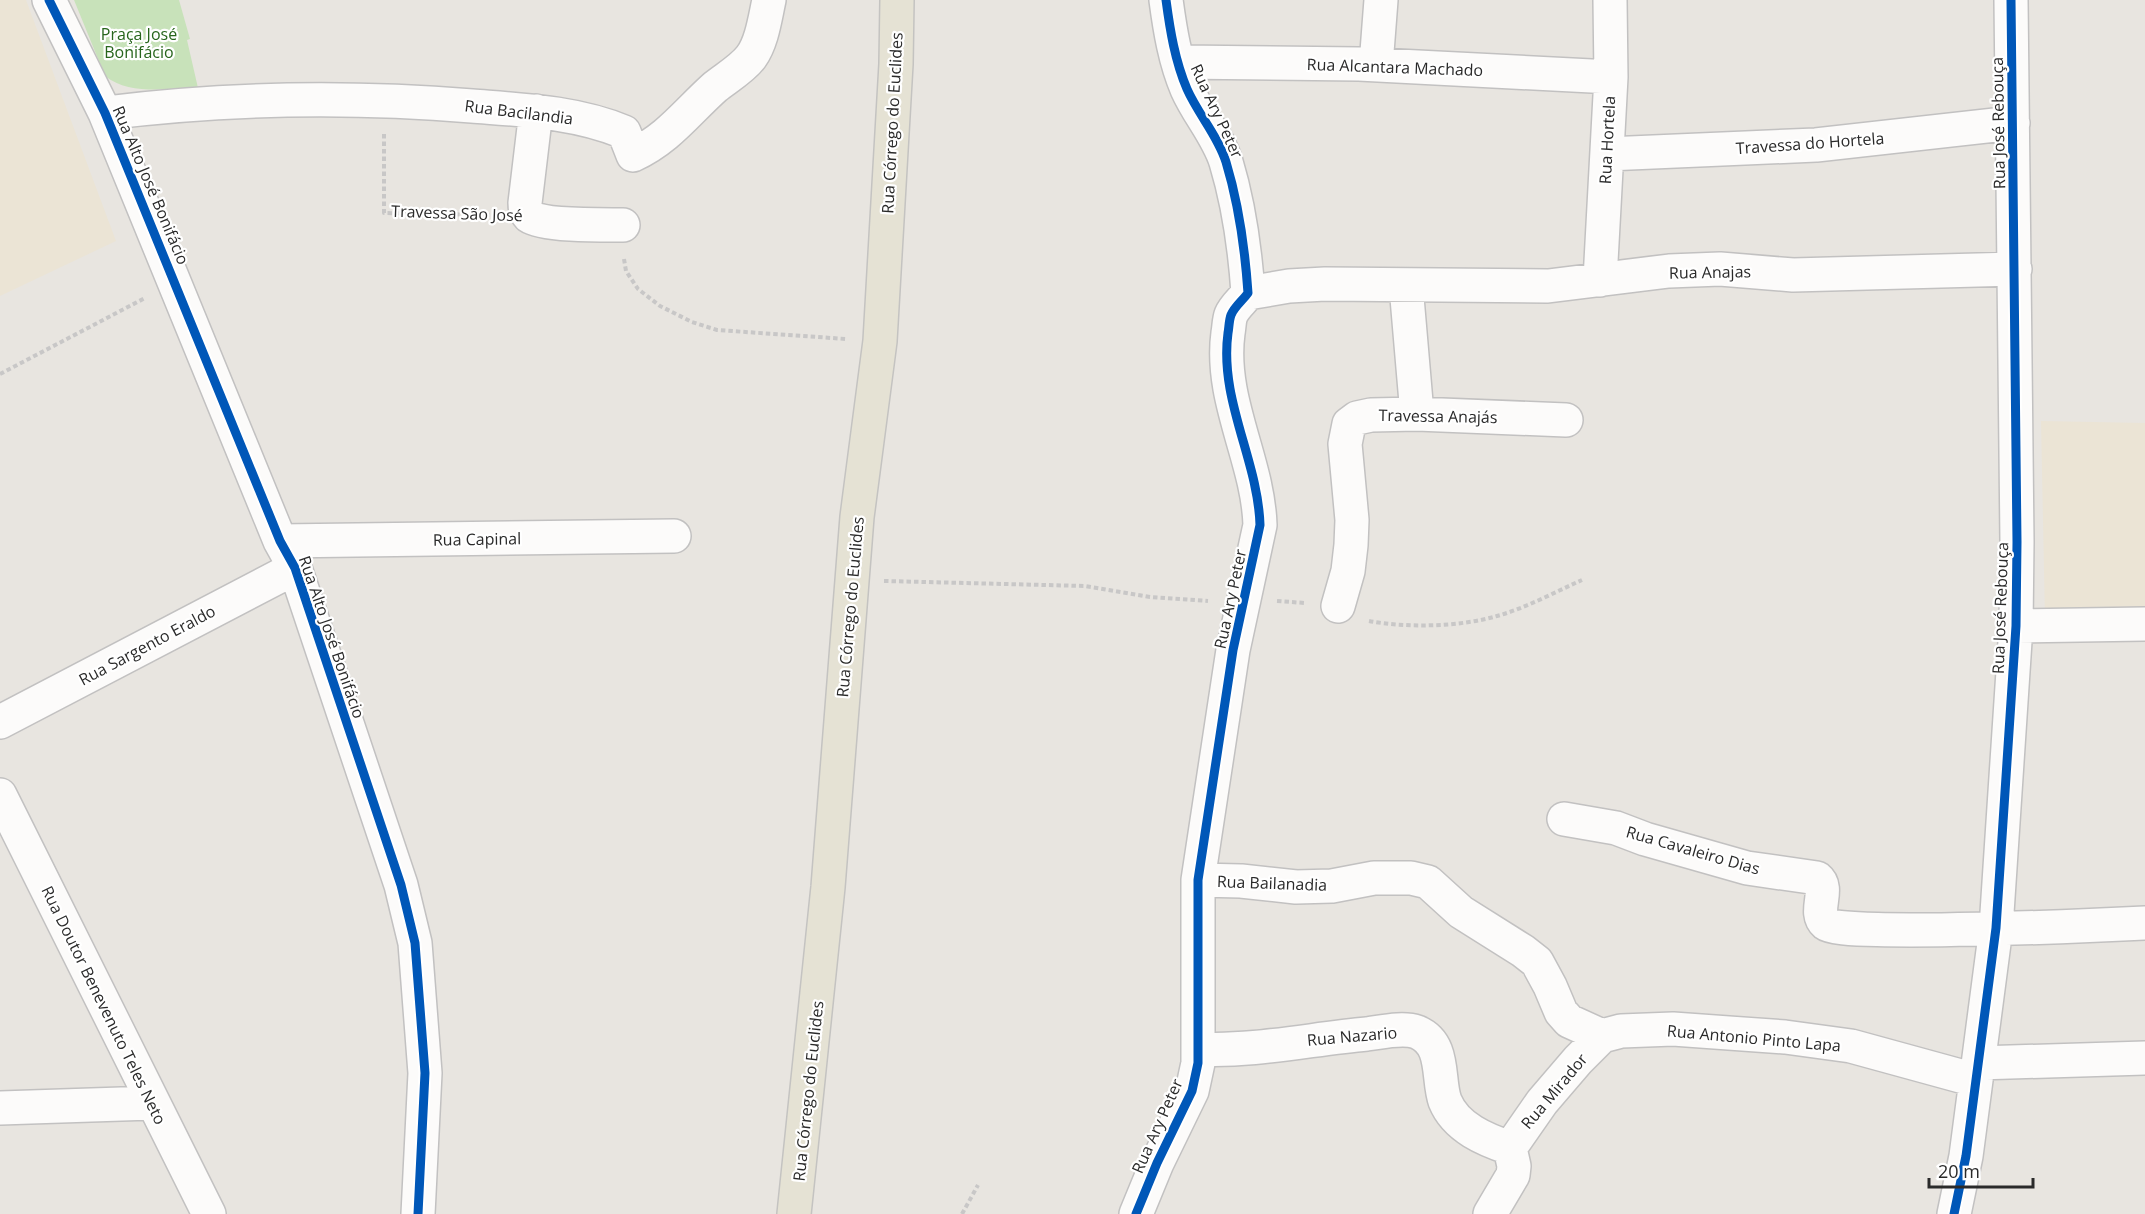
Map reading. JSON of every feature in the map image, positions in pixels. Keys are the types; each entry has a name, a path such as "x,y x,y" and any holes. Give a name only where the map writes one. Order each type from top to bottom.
{"main road":[{"name":"Rua Córrego do Euclides","path":"794,1214 828,887 857,517 879,341 896,64 897,0"}],"street":[{"name":"Rua Alto José Bonifácio","path":"49,0 105,113 287,554 401,885 415,944 425,1073 418,1214"},
{"name":"Rua Bacilandia","path":"105,113 215,102 426,102 536,111 605,124 624,132 633,155 653,146 715,87 752,56 769,0"},
{"name":"Rua Ary Peter","path":"1136,1214 1157,1163 1192,1090 1198,1063 1198,880 1233,650 1260,525 1260,504 1229,391 1226,349 1231,315 1248,293 1238,213 1225,160 1187,89 1172,40 1166,0"},
{"path":"1376,65 1381,0"},
{"name":"Rua Hortela","path":"1600,280 1611,77 1610,0"},
{"name":"Rua José Rebouça","path":"1954,1214 1966,1156 1996,928 2016,626 2015,269 2011,0"},
{"name":"Rua Alcantara Machado","path":"1179,62 1376,65 1611,77"},
{"path":"528,213 525,203 536,111"},
{"name":"Travessa do Hortela","path":"1607,154 1816,145 2013,123"},
{"name":"Travessa São José","path":"528,213 540,220 566,224 623,225"},
{"name":"Rua Anajas","path":"1248,293 1290,286 1325,284 1548,286 1669,271 1720,269 1793,275 2015,269"},
{"path":"1406,286 1417,414"},
{"name":"Travessa Anajás","path":"1338,606 1348,571 1351,545 1352,520 1345,460 1349,424 1357,418 1371,415 1417,414 1566,420"},
{"name":"Rua Capinal","path":"287,554 674,536"},
{"name":"Rua Sargento Eraldo","path":"0,722 287,554"},
{"path":"2016,626 2145,624"},
{"name":"Rua Doutor Benevenuto Teles Neto","path":"0,795 209,1214"},
{"name":"Rua Cavaleiro Dias","path":"1564,819 1616,828 1645,839 1747,868 1817,878 1822,886 1822,919 1832,928 1866,930 1996,928"},
{"name":"Rua Bailanadia","path":"1198,880 1241,881 1296,887 1332,886 1374,878 1411,878 1428,882 1472,920 1537,962 1561,1012 1569,1021 1602,1036"},
{"path":"1996,928 2145,923"},
{"name":"Rua Antonio Pinto Lapa","path":"1602,1036 1635,1029 1673,1029 1785,1037 1851,1046 1976,1072 2145,1058"},
{"name":"Rua Nazario","path":"1198,1049 1222,1050 1388,1032 1416,1032 1428,1039 1438,1058 1445,1101 1458,1120 1491,1142 1510,1148"},
{"name":"Rua Mirador","path":"1510,1148 1542,1102 1602,1036"},
{"path":"0,1108 152,1103"},
{"path":"1490,1214 1513,1175 1514,1166 1510,1148"}],"path":[{"path":"623,225 622,240 626,271 630,280 638,290 660,306 692,322 717,330 879,341"},
{"path":"0,374 175,283"},
{"path":"851,579 1085,586 1196,602 1289,601 1338,606 1362,620 1379,623 1427,624 1474,621 1498,616 1582,580"},
{"path":"962,1214 978,1185"}],"shaded area":[{"path":"0,0 26,0 116,241 0,296"},
{"path":"2041,421 2145,423 2145,617 2045,620"}],"green space":[{"name":"Praça José Bonifácio","path":"74,0 179,0 190,39 187,40 198,88 138,89 115,82 105,76"}],"cycle path":[{"path":"49,0 105,113 280,541 295,568 401,885 415,943 425,1073 418,1214"},
{"path":"1136,1214 1157,1163 1192,1091 1198,1063 1198,880 1233,650 1260,525 1258,501 1234,406 1227,358 1230,317 1248,293 1238,211 1231,178 1222,152 1192,98 1179,68 1166,0"},
{"path":"1954,1214 1966,1156 1996,928 2016,626 2011,0"}]}
